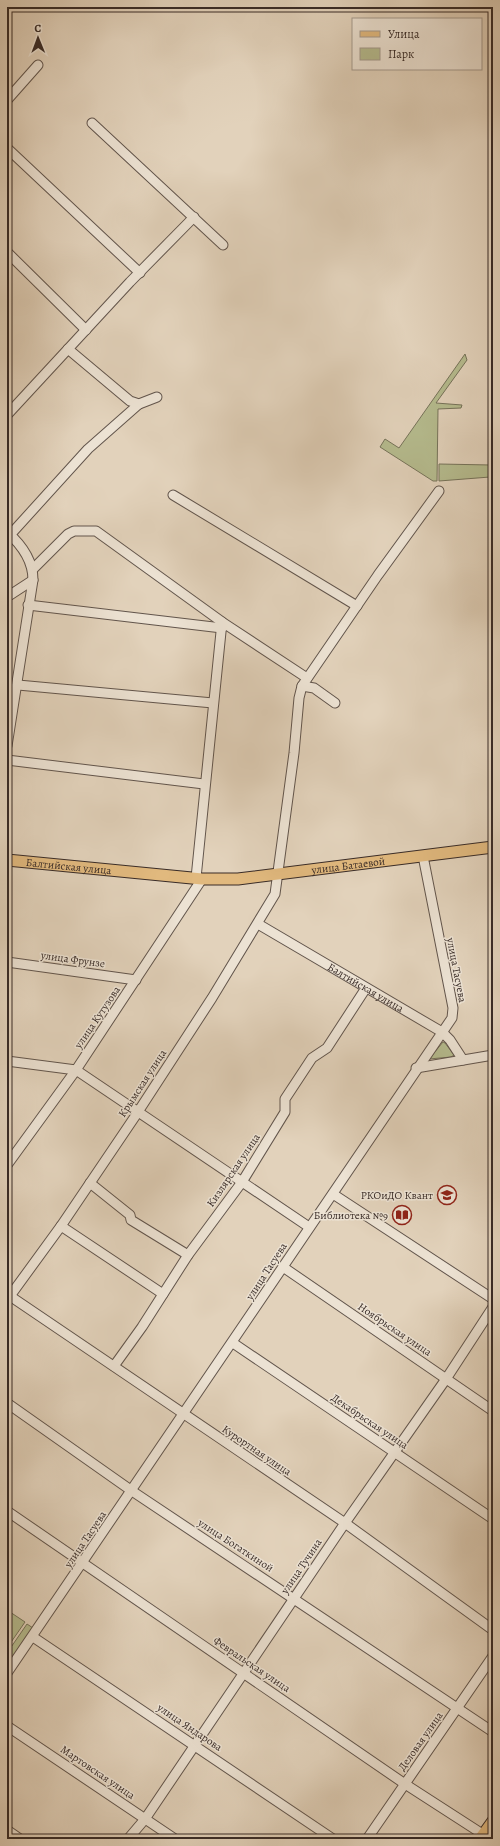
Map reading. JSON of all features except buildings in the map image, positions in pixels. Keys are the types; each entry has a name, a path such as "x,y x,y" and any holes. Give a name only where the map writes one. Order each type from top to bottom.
{"main road":[{"name":"улица Батаевой","path":"199,879 238,879 493,847"},
{"name":"Балтийская улица","path":"7,860 199,879"},
{"path":"482,1837 493,1821"}],"street":[{"path":"7,100 38,65"},
{"path":"92,123 223,245"},
{"path":"7,148 140,273"},
{"path":"7,415 194,217"},
{"path":"7,252 86,330"},
{"path":"68,349 130,401 139,404"},
{"path":"7,746 18,685 28,605 33,580 33,569 29,558 8,534 88,449 139,404 157,397"},
{"path":"305,682 439,491"},
{"path":"173,495 357,606"},
{"path":"33,569 68,534 74,531 96,531 222,625 335,702"},
{"path":"7,598 33,580"},
{"path":"28,605 222,625"},
{"path":"199,879 204,784 222,625"},
{"name":"Крымская улица","path":"9,1295 61,1226 90,1183 186,1038 258,924 275,894 294,753 299,698 305,682"},
{"path":"18,685 213,703"},
{"path":"7,760 204,784"},
{"name":"улица Тасуева","path":"7,1673 132,1491 182,1414 233,1343 309,1227 334,1194 416,1068 452,1018 453,1008 423,856"},
{"name":"улица Кутузова","path":"7,1165 76,1070 136,980 199,879"},
{"name":"Балтийская улица","path":"258,924 442,1032 450,1040 463,1060"},
{"name":"улица Фрунзе","path":"7,962 136,980"},
{"name":"Кизлярская улица","path":"114,1366 188,1255 242,1182 285,1112 285,1099 312,1058 327,1048 366,988"},
{"path":"416,1068 493,1055"},
{"path":"7,1061 76,1070 309,1227"},
{"path":"90,1183 130,1215 131,1220 188,1255"},
{"path":"334,1194 493,1299"},
{"path":"61,1226 163,1294"},
{"name":"Ноябрьская улица","path":"283,1267 493,1411"},
{"name":"Курортная улица","path":"9,1295 179,1409 182,1414 345,1523 493,1630"},
{"name":"улица Тучина","path":"128,1839 145,1819 194,1744 446,1378 493,1307"},
{"name":"Декабрьская улица","path":"233,1343 493,1519"},
{"name":"улица Богаткиной","path":"7,1403 132,1491 458,1707 493,1732"},
{"name":"Февральская улица","path":"7,1511 482,1837"},
{"name":"улица Яндарова","path":"33,1637 333,1839"},
{"name":"Деловая улица","path":"367,1839 493,1656"},
{"name":"Мартовская улица","path":"7,1726 175,1839"},
{"path":"7,1830 20,1839"}],"green space":[{"path":"465,354 467,360 436,403 462,405 461,408 438,409 437,481 433,481 380,447 385,439 399,448"},
{"path":"439,464 491,465 490,477 439,481"},
{"path":"443,1042 454,1055 451,1057 429,1059"},
{"path":"7,1610 25,1622 7,1648"},
{"path":"27,1624 33,1628 7,1666 7,1653"}],"place":[{"name":"РКОиДО Квант","path":"447,1195"},
{"name":"Библиотека №9","path":"402,1215"}]}
